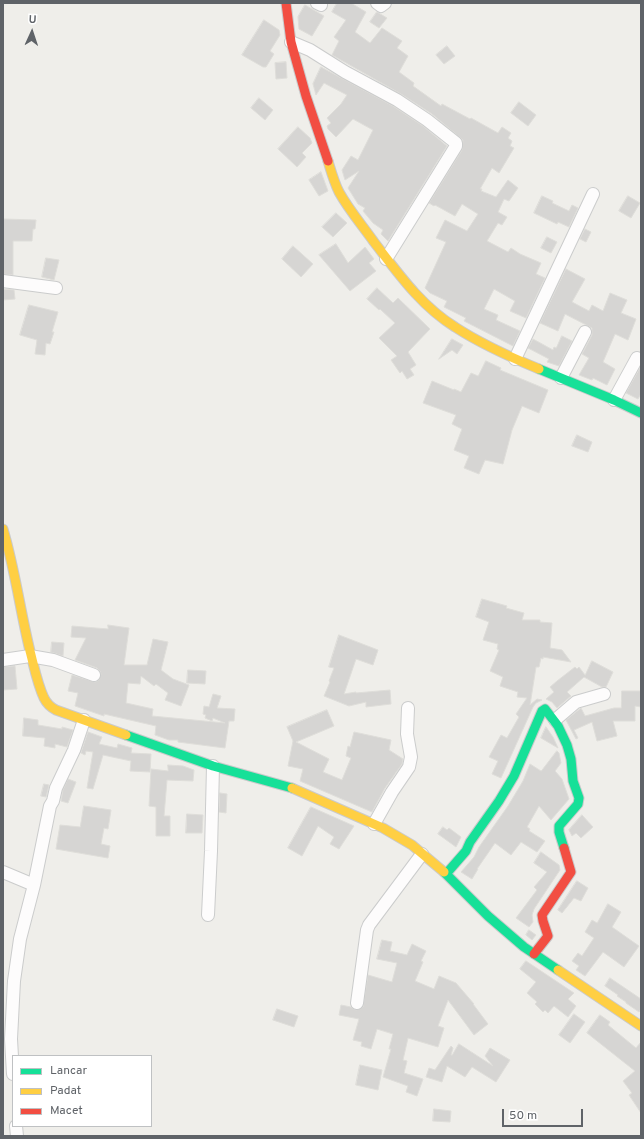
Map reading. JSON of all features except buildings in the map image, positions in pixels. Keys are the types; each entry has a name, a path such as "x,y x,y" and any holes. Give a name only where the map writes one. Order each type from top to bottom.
{"street":[{"path":"286,3 291,42 306,96 338,190 347,206 404,281 432,310 475,339 515,359 614,400 641,413"},
{"path":"377,3 381,6 385,3"},
{"path":"291,42 310,50 345,72 397,100 427,120 457,144 386,259"},
{"path":"515,359 593,194"},
{"path":"3,281 56,288"},
{"path":"561,378 585,332"},
{"path":"614,400 637,358"},
{"path":"3,529 30,656 42,691 49,706 53,709 213,766 292,788 383,828 412,845 446,874 488,916 534,954 641,1026"},
{"path":"3,660 30,656 53,660 94,675"},
{"path":"555,720 576,702 604,694"},
{"path":"374,824 392,792 409,767 411,757 407,734 408,708"},
{"path":"446,874 466,851 470,842 507,789 543,710 545,709 555,720 564,736 571,758 572,776 579,800 578,804 559,826 559,832 571,872 542,915 542,920 548,936 534,954"},
{"path":"12,1062 10,1039 14,981 20,939 34,885 50,806 53,801 56,788 74,750 84,720"},
{"path":"208,915 213,766"},
{"path":"357,1003 367,930 369,925 422,854"},
{"path":"3,872 34,885"}],"traffic: fast":[{"path":"539,369 614,400 641,413"},
{"path":"446,874 466,851 470,842 499,801 514,776 542,711 545,709 558,726 567,745 571,759 573,781 579,798 578,804 559,826 559,832 564,848"},
{"path":"126,735 213,766 292,788"},
{"path":"444,872 488,916 524,947 558,970"}],"traffic: slow":[{"path":"328,161 337,188 347,205 392,265 431,309 443,319 475,339 539,369"},
{"path":"3,529 11,559 30,651 45,700 52,708 56,710 126,735"},
{"path":"292,788 383,828 412,845 444,872"},
{"path":"558,970 641,1026"}],"traffic: jam":[{"path":"286,3 291,42 306,96 328,161"},
{"path":"534,954 548,936 542,915 571,872 564,848"}]}
